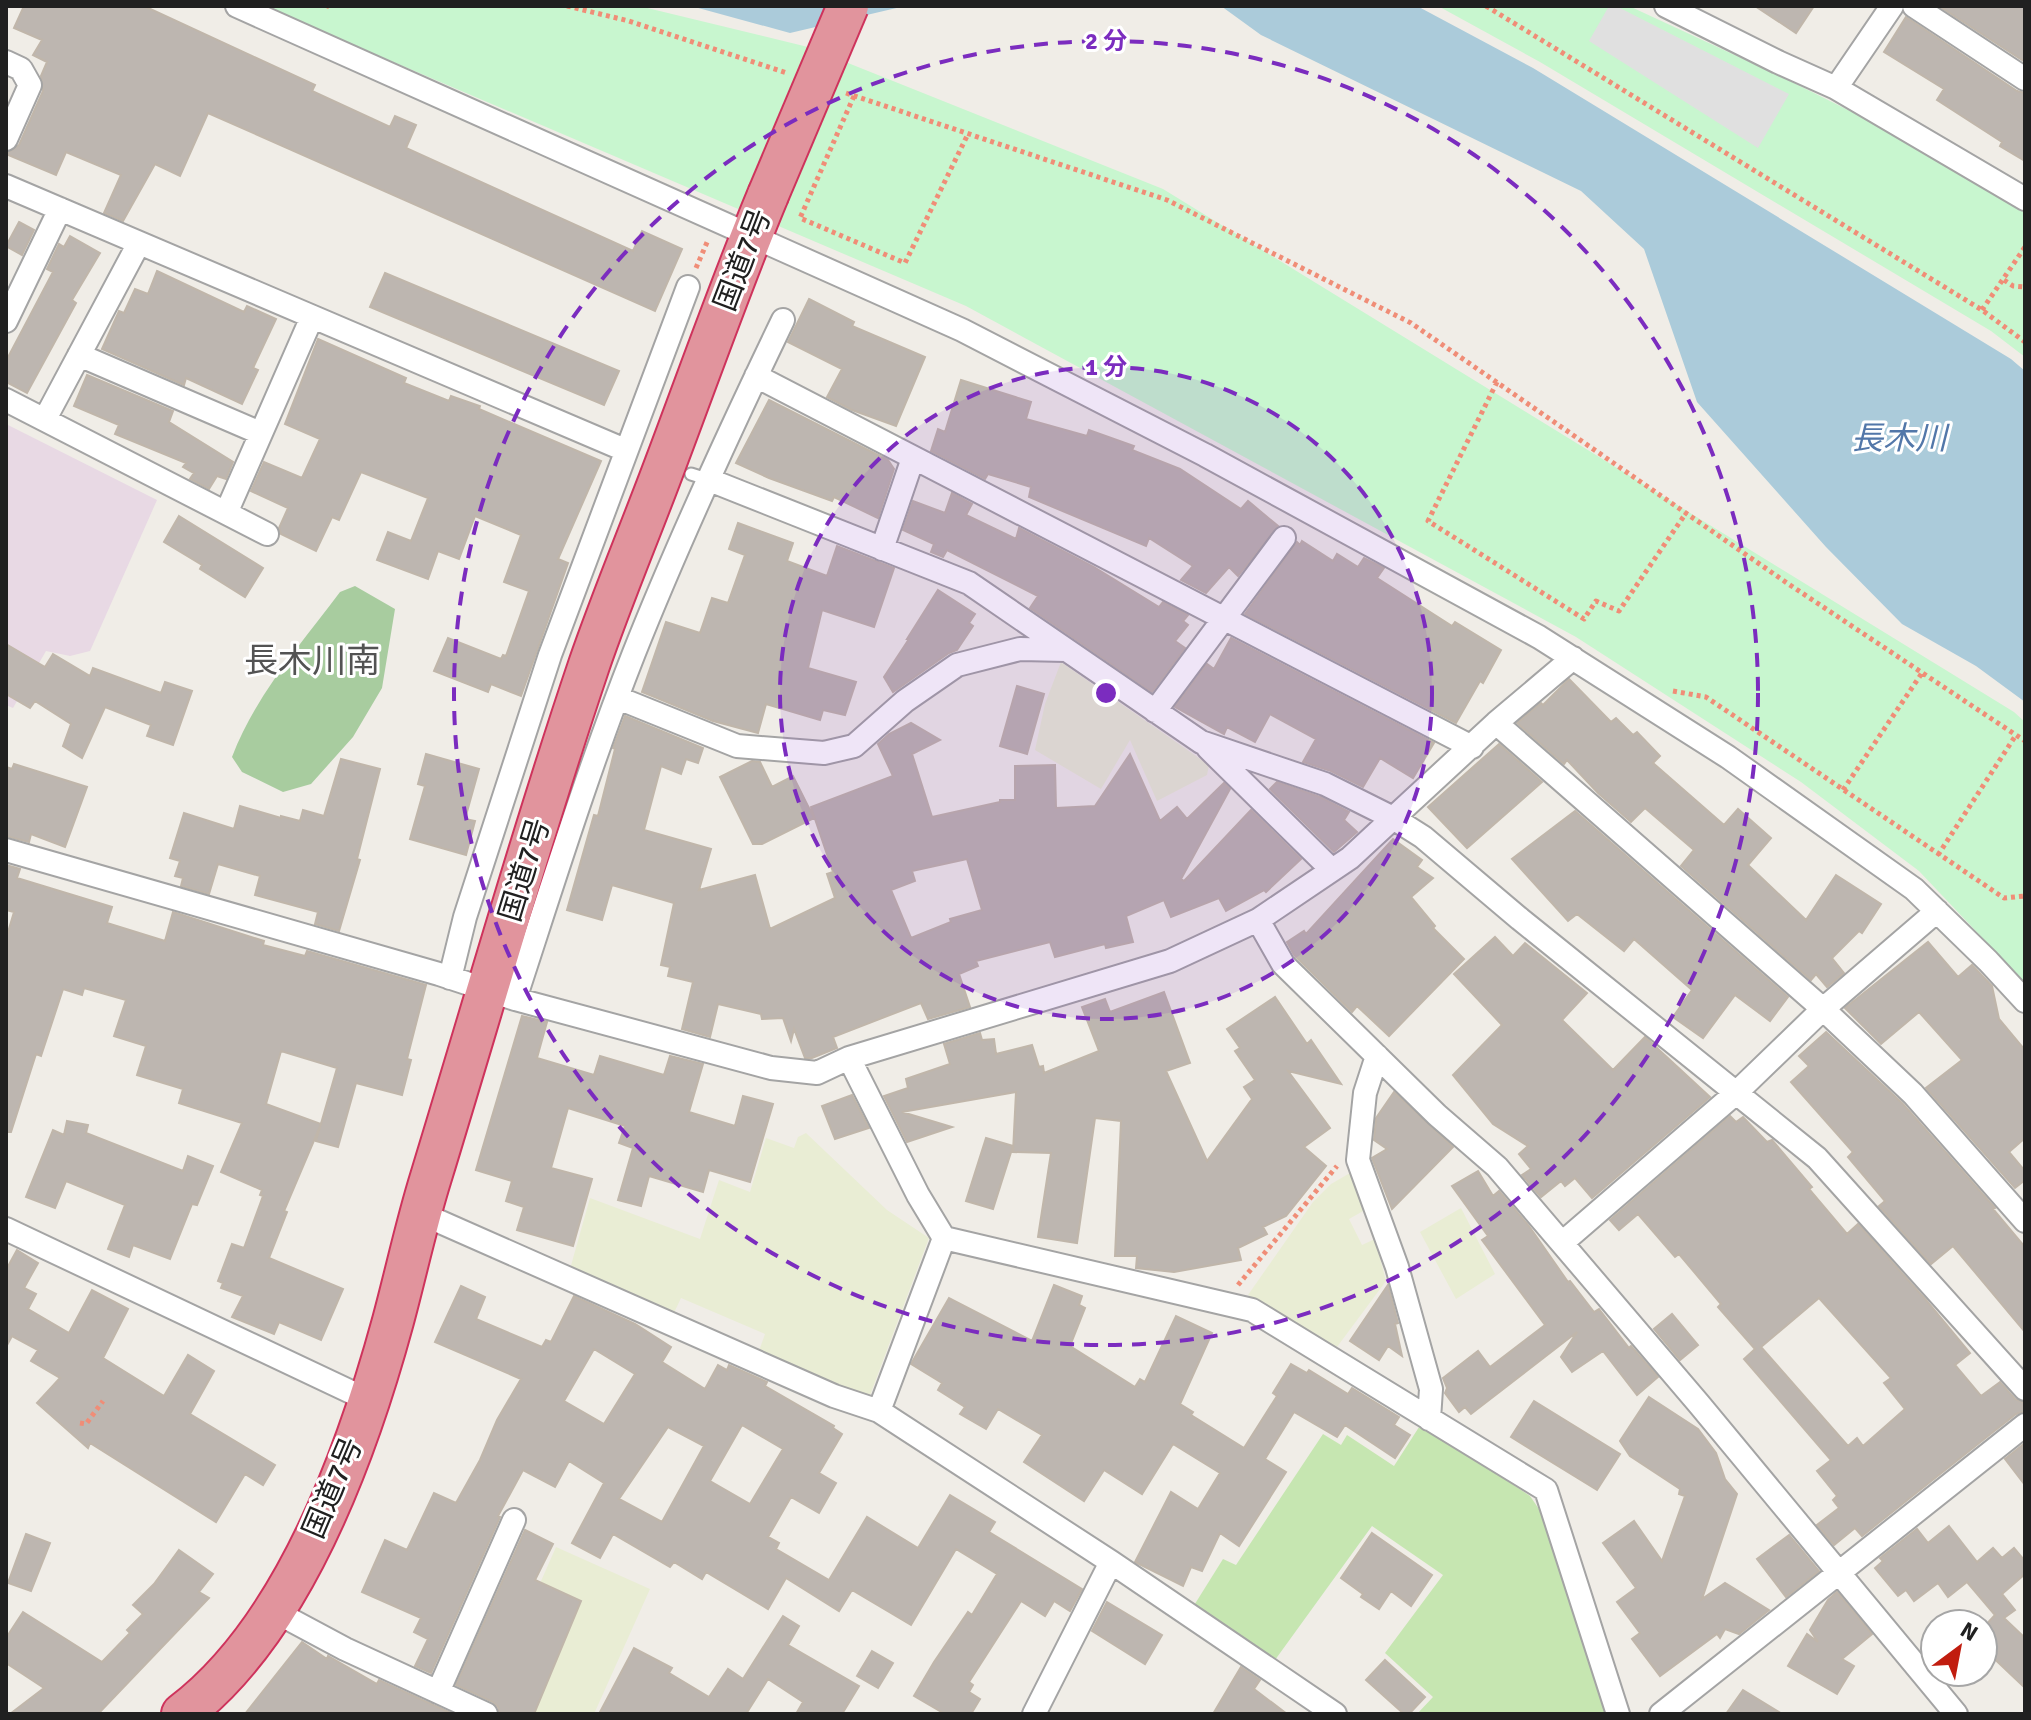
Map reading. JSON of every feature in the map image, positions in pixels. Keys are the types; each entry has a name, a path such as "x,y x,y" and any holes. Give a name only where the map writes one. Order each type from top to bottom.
{"highway":[{"name":"国道7号","path":"182,1714 201,1700 243,1654 274,1611 321,1523 349,1456 392,1325 420,1213 501,995 590,664 751,237 848,6"}],"street":[{"path":"237,6 962,330 1205,455 1513,622 1740,766 1914,889 2025,1001"},
{"path":"1666,6 1836,88 2025,199"},
{"path":"1836,88 1892,6"},
{"path":"1914,6 2025,79"},
{"path":"6,62 21,69 30,85 6,139"},
{"path":"6,186 630,452"},
{"path":"6,321 60,209"},
{"path":"45,419 139,243"},
{"path":"450,978 465,917 550,655 630,452 688,287"},
{"path":"227,511 312,317"},
{"path":"501,995 584,788 699,476 756,376 783,320"},
{"path":"79,355 260,433"},
{"path":"756,376 1472,747"},
{"path":"6,400 267,534"},
{"path":"882,549 913,458"},
{"path":"699,476 969,583 1201,742 1332,870"},
{"path":"1155,711 1284,538"},
{"path":"618,698 737,746 824,753 854,746 905,701 957,665 1020,649 1066,650"},
{"path":"6,850 501,995 771,1068 817,1073 849,1058 1170,961 1258,920 1350,858 1496,723 1573,658"},
{"path":"1496,723 1823,1009 1913,1094 2025,1221"},
{"path":"1201,742 1325,784 1393,818 1423,837 1817,1158 2025,1389"},
{"path":"1562,1243 1736,1093 1823,1009 1937,911"},
{"path":"1258,920 1283,964 1437,1115 1497,1167 1690,1392 1956,1714"},
{"path":"1377,1056 1365,1093 1358,1160 1397,1267 1431,1389 1429,1419"},
{"path":"849,1058 918,1195 944,1238 1252,1310 1546,1490 1618,1714"},
{"path":"420,1213 834,1396 879,1411 1111,1562 1335,1714"},
{"path":"6,1229 368,1400"},
{"path":"879,1411 944,1238"},
{"path":"1661,1714 2025,1425"},
{"path":"438,1692 514,1520"},
{"path":"1034,1714 1111,1562"},
{"path":"274,1611 345,1649 486,1714"}],"path":[{"path":"567,6 629,21 794,76"},
{"path":"1486,6 1982,310 2025,342"},
{"path":"839,91 1167,200 1411,323 2025,741"},
{"path":"854,96 800,218 905,263 968,134"},
{"path":"1982,310 2025,247"},
{"path":"2004,280 2013,286 2025,287"},
{"path":"1497,382 1428,521 1584,619 1596,601 1619,611 1686,513"},
{"path":"1843,790 1922,673"},
{"path":"1665,690 1706,697 2004,898 2025,896"},
{"path":"1938,855 2016,735"},
{"path":"1223,1303 1360,1137"},
{"path":"80,1423 86,1424 103,1401"}],"shaded area":[{"path":"1609,6 1616,6 1789,94 1758,148 1589,41"},
{"path":"6,424 157,500 90,651 70,656 46,651 13,708 6,705"}],"green space":[{"path":"262,6 639,6 808,47 1163,189 2014,712 2025,722 2025,983 1919,871 1801,782 1576,637 966,306"},
{"path":"1438,6 1629,6 1884,128 2025,213 2025,357 1991,331 1540,62"},
{"path":"355,586 395,609 382,688 353,737 311,784 283,792 242,772 232,757 253,713 280,671 340,592"},
{"path":"1061,662 1209,765 1207,775 1157,801 1130,740 1101,789 1035,750 1045,704"},
{"path":"806,1133 887,1210 929,1238 869,1398 759,1351 765,1334 681,1298 673,1315 570,1269 590,1198 700,1239 719,1180 750,1192 766,1138 794,1148 798,1137"},
{"path":"1350,1173 1365,1210 1349,1219 1362,1245 1375,1239 1386,1281 1337,1347 1248,1295 1313,1202 1331,1184"},
{"path":"1461,1208 1495,1274 1456,1299 1420,1232"},
{"path":"1421,1424 1530,1496 1543,1515 1606,1714 1417,1714 1433,1697 1385,1653 1443,1575 1372,1526 1275,1660 1193,1607 1223,1559 1236,1565 1323,1434 1341,1445 1347,1435 1394,1466"},
{"path":"556,1547 650,1589 594,1714 521,1714 489,1699"}],"water":[{"path":"691,6 905,6 790,33"},
{"name":"長木川","path":"1221,6 1417,6 1533,68 2011,359 2025,371 2025,702 1976,666 1902,624 1826,547 1697,402 1644,249 1581,191 1261,35"}],"building":[{"path":"24,6 144,6 315,85 312,91 390,127 395,116 416,125 406,148 633,251 642,231 682,249 655,311 208,113 180,176 155,164 123,221 104,213 121,175 66,152 56,175 6,154 19,145 43,91 41,76 47,62 33,55 42,40 14,28"},
{"path":"1755,6 1814,6 1796,33"},
{"path":"1939,6 2025,6 2025,62"},
{"path":"1906,17 2017,91 2025,93 2025,161 2000,146 2002,142 1937,100 1944,89 1884,52"},
{"path":"19,222 34,230 22,255 6,246"},
{"path":"70,236 100,253 72,300 76,303 27,393 6,382 6,361 53,272 47,269 59,244 64,247"},
{"path":"157,271 244,312 247,306 276,319 253,368 258,370 242,404 186,378 184,385 102,349 119,311 124,313 135,289 148,294"},
{"path":"385,273 619,371 604,405 370,307"},
{"path":"809,299 854,322 852,326 925,357 896,426 827,397 842,369 788,342"},
{"path":"318,339 406,378 404,383 449,401 451,396 480,406 479,409 601,461 558,559 568,563 521,696 491,684 488,692 434,671 448,638 501,659 503,655 506,656 529,591 504,582 521,535 475,516 459,559 438,551 428,579 377,560 388,532 411,541 428,498 361,472 339,520 332,517 316,551 281,534 279,528 288,508 251,491 264,462 302,478 320,439 285,424"},
{"path":"87,375 173,411 169,422 233,462 226,479 217,476 209,489 190,479 194,473 183,467 186,463 115,434 119,425 74,406"},
{"path":"961,380 1031,402 1026,419 1087,436 1089,430 1134,446 1132,450 1180,469 1241,509 1248,501 1278,526 1238,576 1229,567 1206,593 1181,580 1193,566 1149,538 1146,546 1029,497 1031,487 988,474 985,479 931,451 938,429 945,432"},
{"path":"769,400 888,460 894,469 878,518 834,497 832,501 736,463"},
{"path":"952,493 972,504 966,515 1016,539 1019,528 1094,567 1159,607 1163,602 1188,615 1183,621 1188,625 1175,641 1185,648 1152,692 1030,608 1038,596 947,550 943,557 931,552 934,544 903,530 913,501 945,513"},
{"path":"179,516 263,568 245,597 164,542"},
{"path":"738,523 793,543 787,561 827,576 837,546 894,568 874,627 822,610 808,668 856,682 845,715 823,710 820,720 766,704 758,733 713,721 642,692 666,622 700,633 712,598 728,603 745,555 729,549"},
{"path":"1302,541 1333,561 1337,554 1358,567 1364,558 1384,568 1377,578 1452,626 1455,622 1501,650 1456,723 1245,614 1297,542 1300,545"},
{"path":"938,590 975,614 969,623 973,626 957,650 893,692 884,677"},
{"path":"1231,638 1434,743 1413,778 1380,758 1363,787 1331,771 1303,762 1316,739 1270,714 1255,742 1227,727 1224,734 1175,707 1207,664 1214,669"},
{"path":"6,644 45,667 53,654 90,676 93,668 161,693 165,682 192,691 173,745 147,736 151,725 105,707 82,758 63,746 71,724 35,701 30,708 6,694"},
{"path":"1569,679 1611,722 1616,718 1633,735 1637,732 1660,756 1653,763 1724,825 1738,809 1771,838 1748,865 1806,920 1836,875 1881,904 1862,933 1859,931 1832,958 1844,973 1827,987 1816,974 1811,980 1681,866 1694,850 1645,808 1631,822 1567,760 1564,764 1517,723 1541,703 1543,705"},
{"path":"1017,686 1044,694 1027,754 1000,746"},
{"path":"625,716 703,748 698,763 686,759 681,774 661,766 644,830 711,849 699,890 755,875 770,929 835,898 827,874 833,872 811,807 893,776 878,744 889,734 911,723 940,740 912,754 932,817 1000,800 1015,800 1015,766 1055,765 1056,808 1095,806 1130,754 1160,821 1177,807 1187,819 1224,783 1230,789 1181,879 1184,881 1251,810 1301,859 1266,892 1264,890 1226,911 1219,898 1171,917 1164,900 1126,916 1133,942 1106,948 1105,944 1055,957 1050,942 976,961 978,966 959,974 970,1007 928,1019 921,1003 833,1037 837,1048 805,1058 794,1029 791,1041 783,1018 762,1019 761,1014 718,1004 710,1037 682,1029 693,982 668,976 670,967 661,965 674,903 612,885 602,920 567,910 594,815 598,816 613,748","holes":["967,859 982,910 950,919 951,922 911,938 891,890 915,881 912,871"]},
{"path":"1499,744 1542,782 1467,848 1428,807"},
{"path":"426,754 479,769 465,819 475,821 466,855 410,839 425,786 418,784"},
{"path":"341,759 380,769 357,859 360,860 339,931 315,924 318,912 255,895 260,876 218,864 209,894 181,886 183,878 175,876 180,861 170,858 184,813 234,829 240,806 300,821 303,810 324,816"},
{"path":"752,761 760,762 772,787 793,776 814,818 762,844 753,844 720,777"},
{"path":"14,764 87,787 65,847 31,834 29,842 6,836 6,767 12,769"},
{"path":"1277,782 1320,797 1349,812 1344,820 1357,832 1334,852 1270,789"},
{"path":"1575,811 1788,997 1770,1021 1735,995 1703,1038 1673,1017 1692,990 1634,939 1624,951 1577,914 1568,921 1512,859"},
{"path":"1393,839 1422,860 1417,867 1433,878 1411,897 1435,926 1433,928 1464,959 1389,1036 1357,1006 1352,1012 1294,955 1287,942 1304,931 1306,934"},
{"path":"6,865 20,869 17,878 112,907 107,923 165,941 173,912 264,941 263,945 305,956 307,951 426,985 407,1059 411,1060 402,1095 356,1083 338,1147 316,1141 321,1125 284,1211 287,1212 269,1258 343,1289 321,1340 279,1322 274,1334 232,1317 243,1296 221,1288 223,1283 218,1281 232,1244 244,1248 263,1196 260,1195 262,1190 221,1172 242,1123 179,1103 183,1089 137,1075 146,1046 114,1036 126,1000 84,988 82,995 63,989 41,1056 36,1054 11,1132 6,1132 6,939 14,912 6,910","holes":["281,1051 337,1068 321,1124 266,1104"]},
{"path":"1495,937 1513,956 1525,943 1587,993 1562,1020 1613,1070 1645,1037 1710,1097 1592,1198 1575,1178 1565,1186 1561,1181 1541,1197 1522,1175 1531,1169 1519,1154 1528,1146 1493,1124 1453,1075 1502,1025 1454,974"},
{"path":"1928,942 1958,977 1972,965 1992,986 1999,1019 2025,1050 2025,1138 2009,1152 2025,1171 2025,1180 2015,1188 1926,1088 1962,1060 1919,1012 1881,1044 1845,1008"},
{"path":"1164,992 1190,1063 1166,1071 1207,1161 1252,1099 1244,1087 1255,1080 1235,1051 1240,1048 1227,1029 1275,997 1307,1044 1311,1040 1341,1084 1288,1071 1330,1128 1304,1147 1326,1166 1286,1216 1263,1227 1267,1234 1238,1248 1241,1260 1174,1272 1136,1268 1137,1256 1115,1256 1121,1121 1095,1118 1077,1243 1038,1237 1051,1153 1013,1152 1016,1092 902,1112 952,1127 907,1142 884,1096 908,1088 906,1079 950,1064 944,1044 980,1033 982,1040 994,1039 996,1054 1032,1045 1044,1073 1099,1051 1082,1007 1105,999 1110,1012"},
{"path":"522,1016 547,1022 537,1058 594,1075 600,1056 664,1075 670,1056 703,1064 689,1112 735,1126 743,1096 773,1104 750,1182 709,1170 703,1192 649,1176 641,1206 618,1200 633,1148 619,1143 625,1126 568,1108 551,1168 592,1179 573,1246 517,1230 524,1207 506,1201 512,1181 476,1170"},
{"path":"1826,1032 1903,1104 1995,1208 2025,1247 2025,1332 1953,1246 1931,1264 1879,1206 1885,1201 1848,1157 1853,1152 1791,1082 1809,1066 1799,1056"},
{"path":"1394,1092 1453,1147 1392,1209 1372,1158 1387,1149 1374,1140 1376,1118"},
{"path":"852,1095 869,1128 835,1139 822,1106"},
{"path":"1730,1116 1736,1122 1743,1117 1767,1142 1772,1140 1847,1234 1858,1224 1926,1300 1970,1353 1955,1365 1981,1396 2000,1382 2015,1399 2025,1403 2025,1411 2016,1414 1862,1536 1855,1528 1834,1545 1817,1525 1839,1508 1833,1500 1837,1496 1817,1471 1831,1460 1744,1359 1755,1349 1718,1307 1721,1304 1679,1254 1675,1257 1638,1214 1619,1230 1610,1220","holes":["1819,1298 1891,1378 1884,1383 1905,1409 1863,1446 1857,1438 1848,1446 1761,1347"]},
{"path":"67,1121 88,1125 86,1133 183,1171 188,1156 213,1166 197,1205 192,1204 170,1259 133,1245 129,1257 108,1249 125,1205 66,1181 55,1208 26,1197 53,1130 64,1135"},
{"path":"986,1138 1013,1146 993,1209 966,1201"},
{"path":"1478,1171 1493,1196 1499,1191 1529,1226 1568,1282 1594,1312 1599,1309 1629,1348 1631,1346 1658,1377 1637,1395 1603,1351 1572,1372 1561,1357 1577,1332 1471,1414 1465,1407 1459,1412 1445,1393 1447,1388 1443,1378 1478,1351 1490,1367 1545,1325 1482,1240 1488,1236 1452,1186"},
{"path":"17,1250 38,1263 24,1288 36,1294 28,1309 69,1333 92,1290 128,1309 103,1358 164,1396 188,1355 214,1371 190,1414 275,1465 263,1485 245,1474 216,1522 90,1443 88,1448 37,1403 60,1378 31,1361 38,1350 12,1336 6,1347 6,1270"},
{"path":"1054,1285 1082,1296 1079,1305 1085,1308 1070,1346 1135,1387 1140,1379 1145,1382 1176,1316 1212,1333 1180,1404 1193,1412 1191,1415 1244,1448 1277,1396 1273,1393 1291,1364 1307,1373 1309,1370 1348,1394 1352,1388 1399,1417 1394,1425 1410,1435 1395,1458 1345,1425 1337,1437 1294,1412 1265,1459 1286,1472 1239,1546 1220,1533 1202,1571 1191,1567 1183,1586 1135,1562 1171,1492 1198,1509 1220,1473 1173,1444 1142,1494 1104,1470 1084,1501 1024,1462 1042,1435 998,1409 986,1429 960,1414 965,1407 938,1390 942,1383 911,1364 949,1298 1032,1341"},
{"path":"1388,1285 1398,1323 1395,1324 1402,1356 1388,1346 1379,1360 1350,1341"},
{"path":"461,1286 485,1297 476,1319 542,1347 546,1340 551,1342 574,1296 635,1324 671,1347 662,1362 705,1389 718,1365 727,1370 729,1365 767,1382 765,1386 834,1426 842,1434 819,1473 836,1483 819,1513 791,1497 768,1537 779,1543 776,1549 829,1580 867,1517 918,1548 950,1495 995,1522 989,1532 1082,1589 1070,1611 1054,1601 1045,1616 1021,1601 969,1682 973,1685 969,1692 980,1699 971,1714 945,1714 914,1696 968,1612 972,1615 997,1574 956,1549 911,1625 852,1590 839,1611 786,1578 768,1609 706,1572 702,1579 674,1562 670,1567 613,1534 600,1558 572,1543 604,1483 569,1461 555,1487 523,1470 498,1516 431,1673 415,1666 428,1639 414,1632 421,1618 362,1592 385,1540 407,1550 434,1493 456,1503 521,1379 435,1342","holes":["594,1349 635,1374 604,1424 564,1401","742,1425 783,1449 750,1504 710,1481","668,1427 704,1446 662,1522 619,1499"]},
{"path":"1672,1314 1698,1345 1680,1360 1654,1329"},
{"path":"1649,1397 1698,1429 1716,1453 1725,1479 1737,1494 1702,1599 1725,1583 1769,1610 1739,1634 1725,1629 1720,1638 1717,1634 1660,1676 1632,1639 1640,1633 1617,1602 1636,1588 1603,1543 1634,1521 1662,1561 1685,1496 1679,1494 1680,1489 1630,1456 1620,1441"},
{"path":"1534,1401 1620,1454 1597,1490 1511,1437"},
{"path":"2025,1443 2025,1485 2005,1459"},
{"path":"1949,1526 1977,1562 1993,1548 2002,1558 2014,1548 2025,1561 2025,1574 2002,1594 2015,1610 2004,1618 2025,1638 2025,1688 1999,1663 1999,1608 1989,1608 1967,1582 1948,1597 1938,1583 1914,1601 1906,1590 1898,1596 1875,1568 1883,1561 1880,1558 1917,1529 1928,1543"},
{"path":"525,1530 553,1544 535,1580 581,1601 534,1714 500,1714 493,1702 456,1685"},
{"path":"1372,1533 1432,1575 1411,1606 1391,1591 1379,1609 1341,1578"},
{"path":"26,1534 50,1543 31,1591 8,1583"},
{"path":"1789,1535 1819,1571 1786,1597 1757,1559"},
{"path":"179,1550 213,1574 199,1592 209,1598 98,1714 10,1714 44,1688 6,1663 6,1638 23,1612 102,1662 130,1633 127,1630 143,1614 133,1605 154,1584"},
{"path":"1837,1592 1872,1634 1842,1659 1854,1666 1837,1694 1788,1666 1807,1634 1818,1642 1810,1630 1828,1600"},
{"path":"1107,1602 1162,1635 1145,1664 1092,1631"},
{"path":"783,1616 799,1626 788,1645 859,1686 842,1714 796,1714 803,1702 768,1679 746,1714 599,1714 634,1648 672,1668 669,1673 709,1697 728,1669 743,1679"},
{"path":"302,1642 327,1659 328,1656 377,1684 379,1680 453,1714 245,1714"},
{"path":"872,1651 893,1663 878,1688 857,1676"},
{"path":"1385,1660 1425,1697 1409,1714 1404,1714 1366,1680"},
{"path":"1241,1667 1260,1680 1254,1689 1287,1714 1213,1714"},
{"path":"1743,1690 1782,1714 1726,1714"}],"district":[{"name":"長木川南","path":"312,661"}]}
